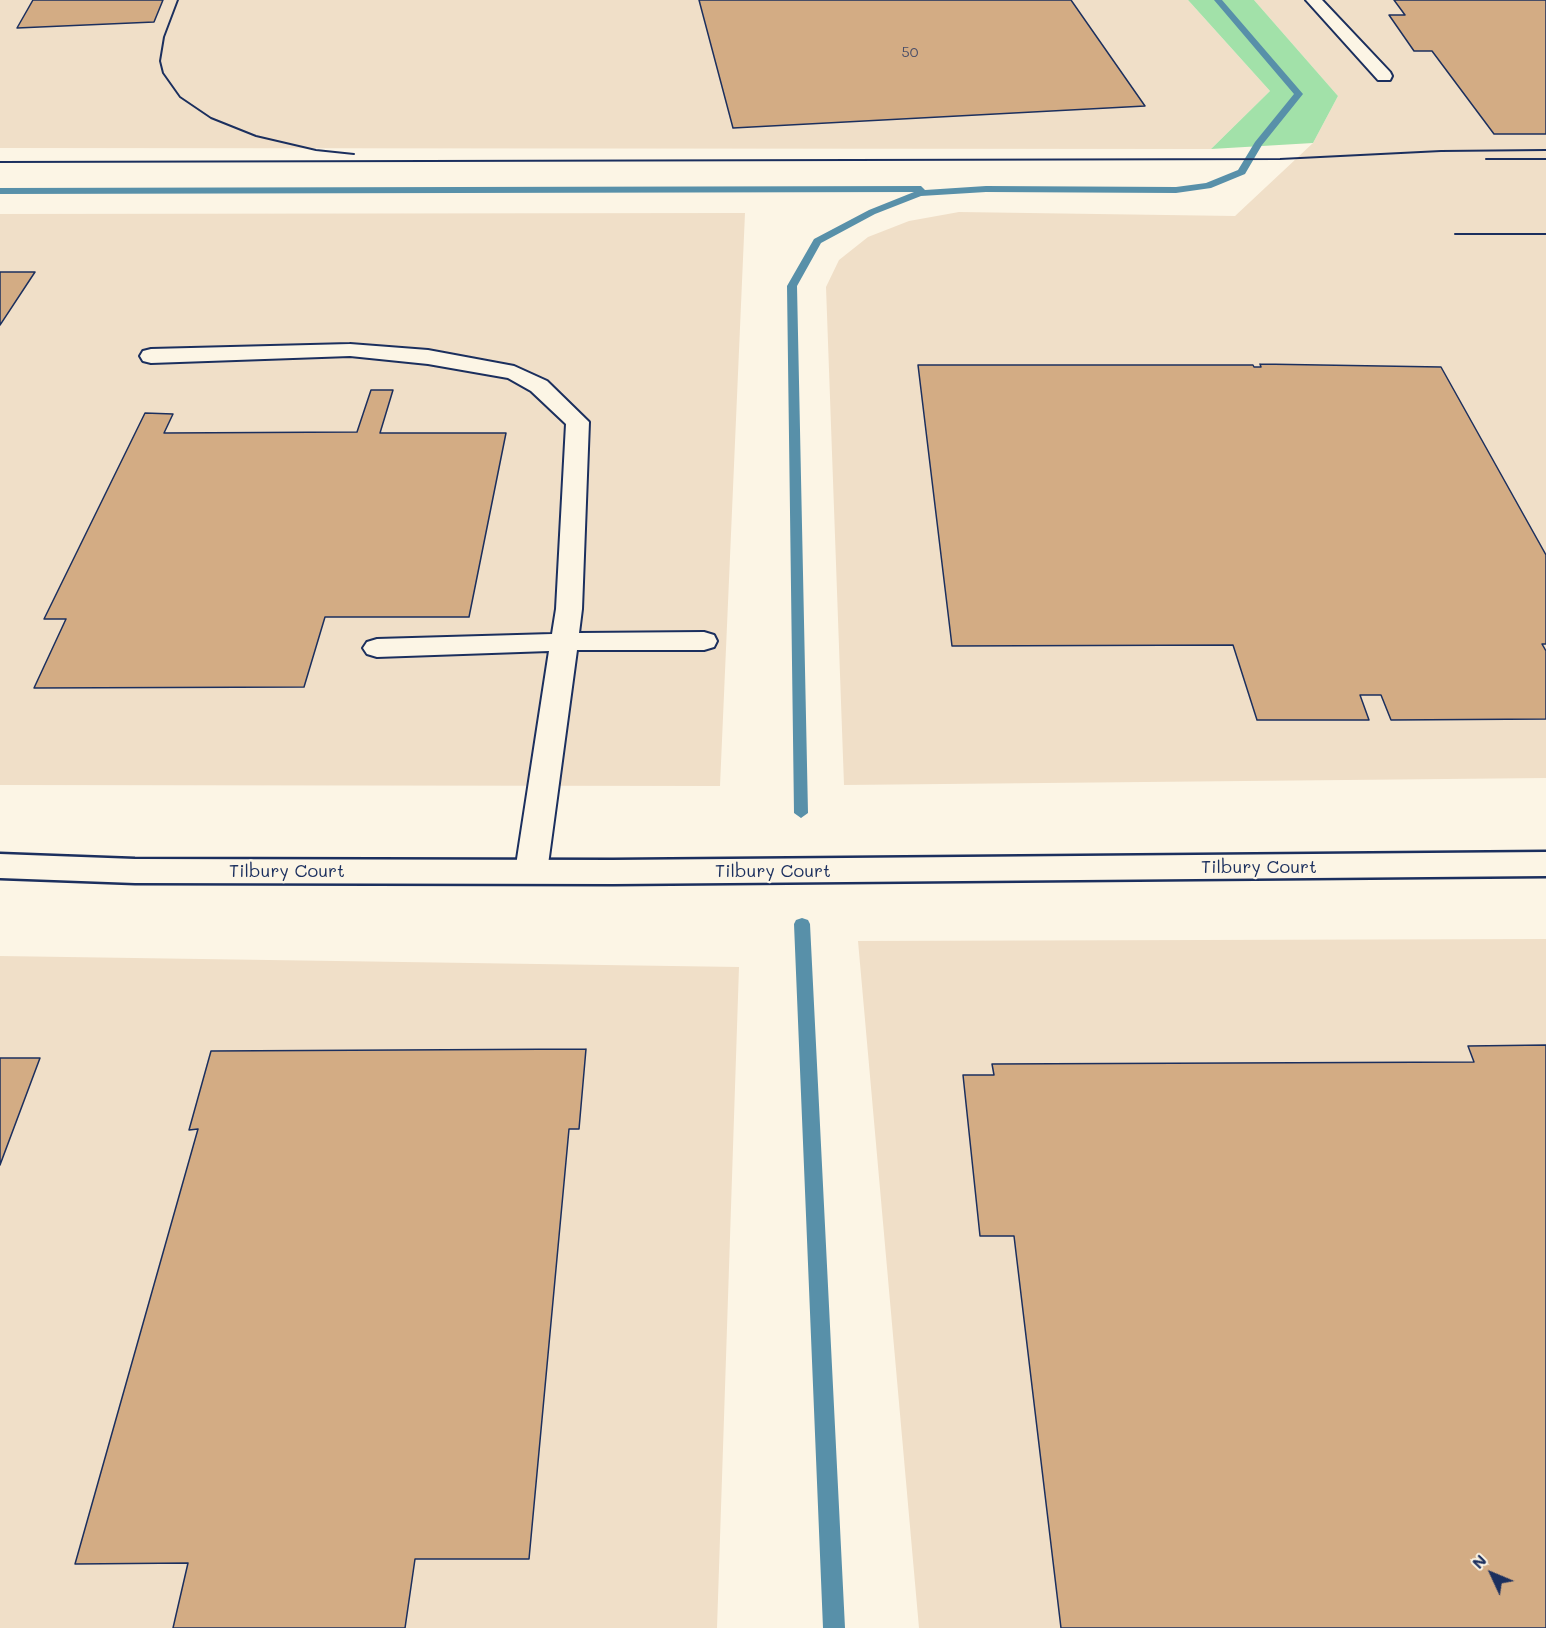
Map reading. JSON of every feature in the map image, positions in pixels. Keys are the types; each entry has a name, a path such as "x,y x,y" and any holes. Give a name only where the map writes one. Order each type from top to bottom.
{"street":[{"name":"Tilbury Court","path":"0,867 135,871 531,872 1546,864"}],"lane":[{"path":"1314,0 1384,76"},
{"path":"151,356 350,350 429,357 514,373 539,386 578,422 569,609 531,872"},
{"path":"377,648 565,642 704,641"}],"shaded area":[{"path":"0,0 1188,0 1270,91 1211,149 0,148"},
{"path":"1254,0 1546,0 1546,778 844,785 826,287 839,260 868,237 909,221 959,212 1235,216 1313,143 1338,96"},
{"path":"745,213 720,786 0,785 0,214"},
{"path":"1546,939 1546,1628 919,1628 858,941"},
{"path":"0,956 739,967 717,1628 0,1628"}],"green space":[{"path":"1188,0 1254,0 1338,96 1313,143 1211,149 1270,91"}],"building":[{"path":"33,0 163,0 154,22 17,28"},
{"path":"699,0 1071,0 1145,106 733,128"},
{"path":"1394,0 1546,0 1546,134 1494,134 1432,51 1414,51 1389,15 1405,15"},
{"path":"0,272 35,272 0,325"},
{"path":"1260,364 1441,367 1546,555 1546,644 1542,644 1546,651 1546,719 1391,720 1381,695 1360,695 1369,720 1257,720 1233,645 952,646 918,365 1253,365 1261,367"},
{"path":"371,390 393,390 380,433 506,433 469,617 325,617 304,687 34,688 66,619 44,619 145,413 173,414 164,433 357,432"},
{"path":"1546,1045 1546,1628 1061,1628 1014,1236 980,1236 963,1075 994,1075 992,1064 1474,1062 1468,1046"},
{"path":"586,1049 579,1129 569,1129 529,1559 415,1559 405,1628 173,1628 188,1563 75,1564 198,1129 189,1130 211,1051"},
{"path":"0,1058 40,1058 0,1165"}],"waterway":[{"path":"801,813 792,286 817,241 872,212 919,193 986,189 1176,190 1208,186 1242,172 1258,144 1299,94 1218,0"},
{"path":"0,191 921,189"},
{"path":"802,924 834,1628"}],"railway":[{"path":"178,0 164,37 160,61 163,73 180,97 211,118 256,136 316,150 354,154"},
{"path":"0,162 1280,159 1441,151 1546,150"},
{"path":"1486,159 1546,159"},
{"path":"1455,234 1546,234"}]}
